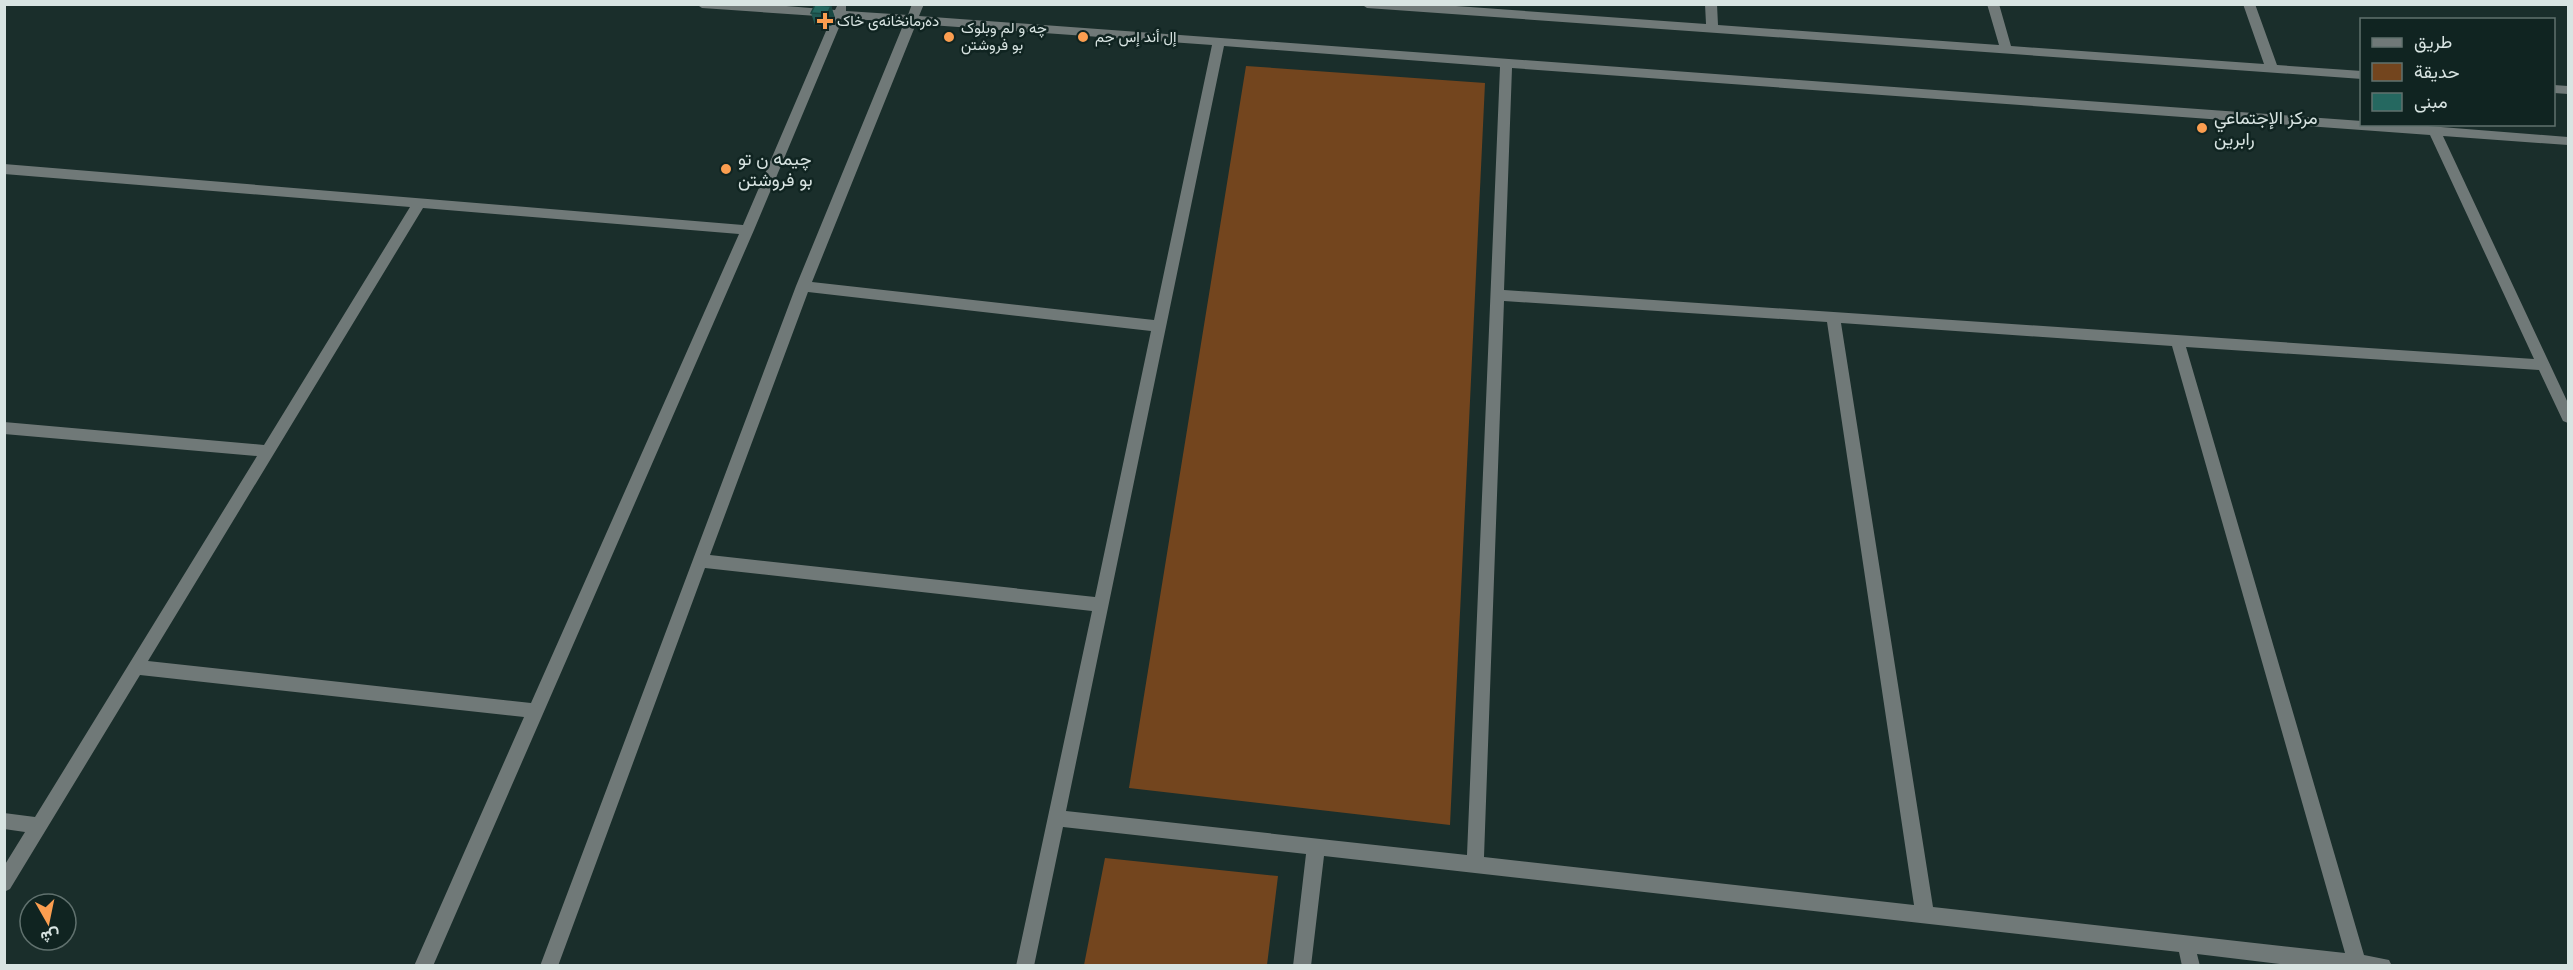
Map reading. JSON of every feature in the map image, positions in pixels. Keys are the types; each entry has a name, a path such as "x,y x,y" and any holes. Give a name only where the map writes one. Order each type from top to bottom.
{"street":[{"path":"702,4 842,10 912,20 2360,126"},
{"path":"549,966 803,285 918,4"},
{"path":"1367,4 2360,75"},
{"path":"1711,4 1712,29"},
{"path":"1994,4 2006,50"},
{"path":"2249,4 2272,69"},
{"path":"423,966 842,10"},
{"path":"1025,966 1219,42"},
{"path":"1475,864 1506,63"},
{"path":"2366,126 2568,141"},
{"path":"2434,131 2568,417"},
{"path":"4,169 747,230"},
{"path":"4,883 419,203"},
{"path":"803,285 1160,326"},
{"path":"1497,295 2544,365"},
{"path":"1833,318 1925,915"},
{"path":"2177,340 2357,963"},
{"path":"4,428 267,452"},
{"path":"699,561 1101,605"},
{"path":"136,667 536,711"},
{"path":"1056,818 2383,966"},
{"path":"4,821 39,826"},
{"path":"1302,966 1316,847"},
{"path":"2186,944 2191,966"}],"green space":[{"path":"1246,66 1485,83 1450,825 1129,788"},
{"path":"1105,858 1278,876 1267,965 1084,965"}],"building":[{"path":"815,5 831,6 827,14 811,13"}],"place":[{"name":"دەرمانخانەی خاک","path":"825,21"},
{"name":"چه و لم وبلوک بو فروشتن","path":"949,37"},
{"name":"إل أند إس جم","path":"1083,37"},
{"name":"مركز الإجتماعي رابرين","path":"2202,128"},
{"name":"چیمه ن تو بو فروشتن","path":"726,169"}]}
